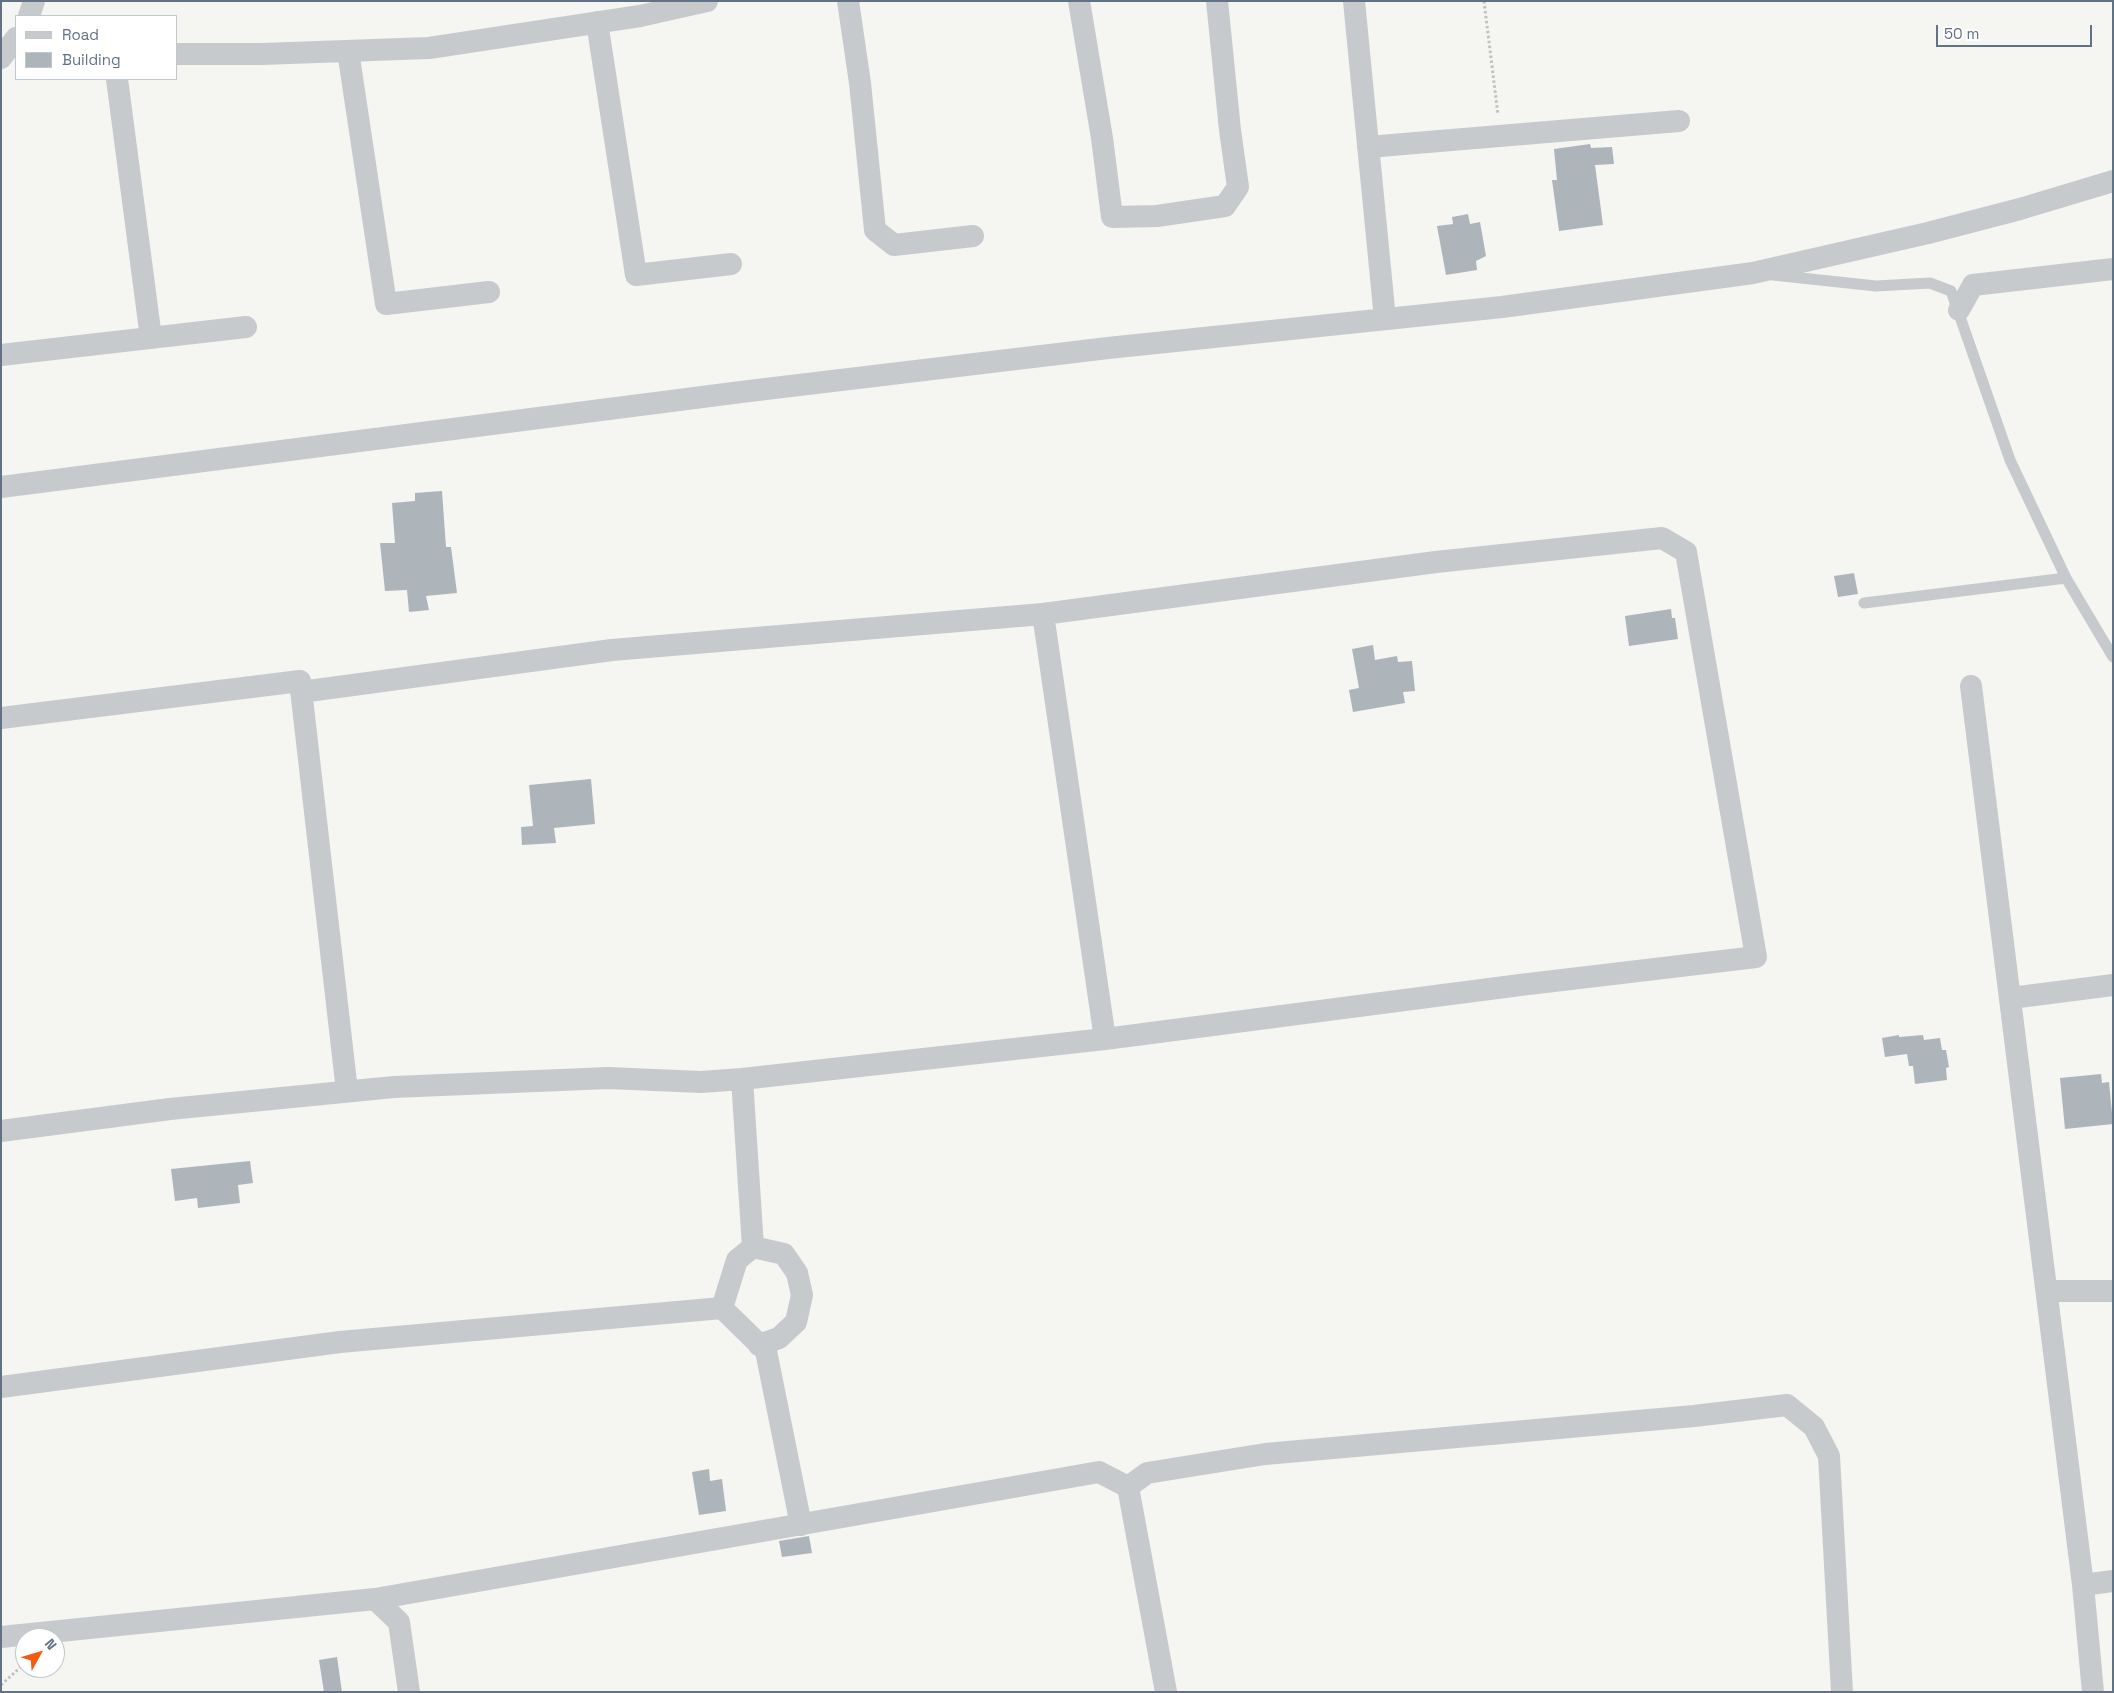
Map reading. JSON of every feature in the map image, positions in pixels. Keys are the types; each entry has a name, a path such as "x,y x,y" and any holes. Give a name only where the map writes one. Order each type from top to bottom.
{"street":[{"path":"28,15 34,1"},
{"path":"178,54 262,54 429,48 640,16 707,1"},
{"path":"848,1 860,83 875,230 894,245 973,236"},
{"path":"1079,1 1102,138 1112,218 1157,216 1225,206 1238,187 1217,1"},
{"path":"1354,1 1385,320"},
{"path":"597,22 636,275 731,264"},
{"path":"1,58 15,39"},
{"path":"348,51 386,304 489,292"},
{"path":"117,80 151,338"},
{"path":"1368,147 1679,121"},
{"path":"1,487 769,388 1118,347 1502,308 1754,272 1928,233 2020,209 2113,180"},
{"path":"1959,310 1973,285 2113,269"},
{"path":"1,355 246,327"},
{"path":"1,1131 170,1109 394,1087 608,1078 701,1082 742,1079 1105,1039 1520,985 1756,958 1686,552 1662,538 1436,562 1043,614 612,650 301,692"},
{"path":"1043,614 1105,1039"},
{"path":"1,718 300,681 347,1092"},
{"path":"1971,686 2083,1585 2093,1692"},
{"path":"2011,998 2113,984"},
{"path":"742,1079 753,1247"},
{"path":"722,1308 737,1260 753,1247"},
{"path":"753,1247 784,1254 797,1273 802,1295 796,1322 779,1338 759,1345"},
{"path":"2047,1291 2113,1291"},
{"path":"722,1308 766,1351 801,1524"},
{"path":"1,1387 340,1342 722,1308"},
{"path":"1128,1487 1147,1473 1265,1454 1694,1416 1787,1405 1814,1427 1829,1456 1842,1692"},
{"path":"1,1637 375,1599 1099,1472 1128,1487"},
{"path":"1128,1487 1166,1692"},
{"path":"2083,1585 2113,1581"},
{"path":"375,1599 399,1622 408,1692"}],"lane":[{"path":"1754,272 1876,286 1930,283 1951,291 2010,460 2066,578 2113,657"},
{"path":"1864,603 2066,578"}],"path":[{"path":"1484,1 1500,136"},
{"path":"1,1685 15,1672"}],"building":[{"path":"1590,144 1591,148 1612,147 1614,164 1595,165 1603,225 1559,231 1552,180 1557,180 1554,149"},
{"path":"1468,214 1470,224 1480,222 1486,256 1476,261 1477,270 1446,275 1437,226 1453,224 1452,217"},
{"path":"442,491 446,547 451,547 457,593 426,596 429,610 409,612 407,590 385,591 380,543 395,543 392,503 415,501 415,493"},
{"path":"1854,573 1858,594 1838,597 1834,576"},
{"path":"1671,609 1672,618 1675,618 1678,639 1629,646 1625,616"},
{"path":"1373,645 1375,660 1397,656 1398,662 1412,661 1415,691 1403,692 1405,703 1353,712 1349,690 1359,688 1352,649"},
{"path":"591,779 595,824 554,828 556,843 522,845 521,827 533,826 529,785"},
{"path":"1899,1035 1899,1037 1923,1035 1924,1040 1940,1038 1942,1050 1946,1050 1949,1067 1946,1068 1947,1080 1915,1084 1913,1066 1909,1066 1907,1054 1885,1057 1882,1038"},
{"path":"2101,1074 2102,1083 2109,1082 2113,1124 2065,1129 2060,1078"},
{"path":"250,1161 253,1183 238,1185 240,1203 198,1208 197,1198 175,1201 171,1169"},
{"path":"709,1469 710,1481 722,1479 726,1511 699,1515 692,1472"},
{"path":"809,1536 812,1553 782,1557 779,1541"},
{"path":"337,1657 342,1692 324,1692 319,1660"}]}
